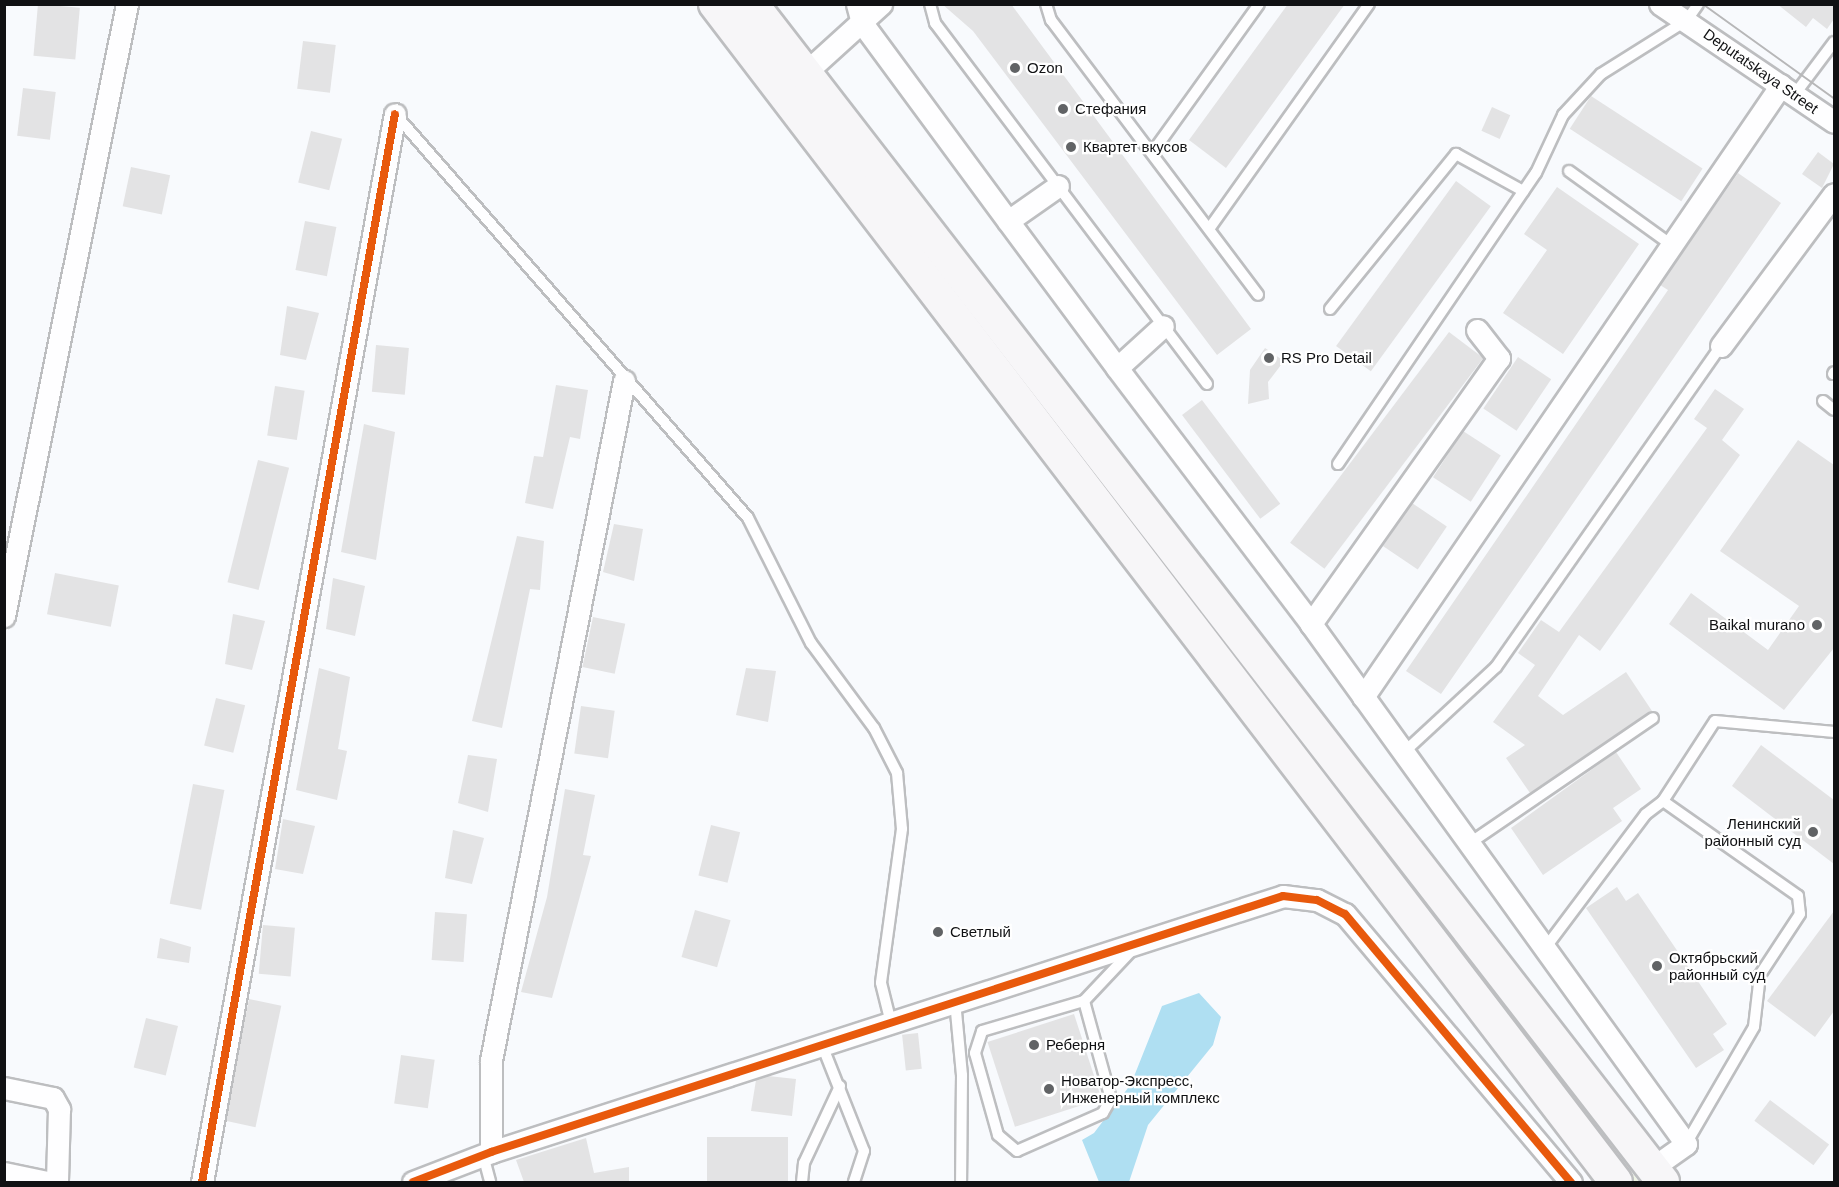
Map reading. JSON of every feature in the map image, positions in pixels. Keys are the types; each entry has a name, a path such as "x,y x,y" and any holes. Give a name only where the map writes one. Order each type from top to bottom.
{"main road":[{"path":"715,4 1615,1182"},
{"path":"752,4 1657,1175"}],"street":[{"path":"4,616 127,4"},
{"path":"805,73 859,14 881,4"},
{"name":"Deputatskaya Street","path":"1660,4 1692,12 1788,90 1834,122"},
{"path":"859,14 1008,221 1311,624 1364,697 1401,755 1546,947 1686,1144 1657,1175"},
{"path":"1364,697 1670,243 1788,90"},
{"path":"202,1182 395,114"},
{"path":"1008,221 1058,186"},
{"path":"1721,346 1834,194"},
{"path":"1118,368 1163,326"},
{"path":"1311,624 1499,358 1477,330"},
{"path":"487,1153 491,1060 624,381"},
{"path":"412,1182 487,1153 891,1023 1144,938 1283,896 1317,900 1345,914 1571,1182"},
{"path":"4,1088 53,1098 59,1109 57,1182"},
{"path":"4,1173 47,1182"}],"lane":[{"path":"930,4 935,22 1206,384"},
{"path":"1046,4 1051,20 1258,295"},
{"path":"1152,153 1259,4"},
{"path":"1209,229 1369,4"},
{"path":"1338,464 1523,191 1563,115 1601,74 1692,12"},
{"path":"1788,90 1834,42"},
{"path":"395,114 624,381 748,518 811,643 874,728 897,773 902,829 881,983 891,1023"},
{"path":"1330,309 1456,154 1523,191"},
{"path":"1569,171 1670,243"},
{"path":"1401,755 1496,667 1721,346"},
{"path":"1823,402 1834,410"},
{"path":"1467,845 1653,718"},
{"path":"1546,947 1646,814 1663,801 1715,721 1834,732"},
{"path":"1663,801 1803,905 1760,975 1754,1027 1686,1144"},
{"path":"1084,1001 1111,1100 1103,1113 1017,1151 998,1135 975,1053 982,1031 1084,1001 1144,938"},
{"path":"955,1001 962,1074 961,1182"},
{"path":"822,1045 864,1150 854,1182"},
{"path":"802,1182 804,1163 840,1086"},
{"path":"487,1153 490,1182"}],"green space":[{"path":"980,317 1639,1182 1630,1182 970,320"}],"water":[{"path":"1199,993 1221,1017 1213,1045 1148,1125 1129,1182 1099,1182 1082,1140 1094,1133 1131,1084 1162,1006"}],"building":[{"path":"38,4 80,8 75,59 33,56"},
{"path":"942,4 1011,4 1251,329 1217,355 973,31"},
{"path":"1288,4 1345,4 1226,168 1189,140"},
{"path":"1777,4 1834,4 1834,19 1827,29 1813,18 1806,27"},
{"path":"303,41 336,45 330,93 297,89"},
{"path":"23,88 56,92 50,140 17,136"},
{"path":"1591,96 1703,168 1681,201 1570,129"},
{"path":"1492,107 1510,115 1500,139 1481,131"},
{"path":"311,131 342,139 329,190 298,182"},
{"path":"1818,152 1834,164 1822,188 1802,174"},
{"path":"131,167 170,175 162,214 123,206"},
{"path":"1738,173 1781,203 1441,694 1406,671 1668,290 1660,285"},
{"path":"1456,181 1491,206 1371,371 1336,346"},
{"path":"1557,187 1639,244 1563,354 1503,313 1547,250 1524,234"},
{"path":"305,221 336,227 327,276 295,270"},
{"path":"287,306 319,313 306,360 280,355"},
{"path":"1449,332 1483,358 1324,569 1290,543"},
{"path":"376,345 409,348 405,395 372,392"},
{"path":"1265,348 1284,361 1268,382 1269,399 1248,404 1250,370"},
{"path":"1518,357 1551,379 1516,431 1483,408"},
{"path":"556,385 588,390 580,439 570,437 553,509 525,503 534,456 543,457"},
{"path":"275,386 305,391 297,440 267,435"},
{"path":"1715,389 1744,409 1722,440 1740,455 1600,651 1579,635 1538,696 1563,715 1626,672 1652,711 1530,793 1506,758 1525,745 1493,722 1535,665 1518,653 1541,620 1559,632 1707,428 1694,419"},
{"path":"1202,400 1280,504 1260,519 1182,415"},
{"path":"364,424 395,432 376,560 341,552"},
{"path":"1463,431 1501,456 1471,502 1433,477"},
{"path":"1798,440 1834,465 1834,648 1784,710 1669,624 1691,593 1768,650 1799,606 1720,551"},
{"path":"258,460 289,468 259,590 228,582"},
{"path":"1412,503 1447,526 1418,570 1383,546"},
{"path":"614,524 643,529 634,581 603,572"},
{"path":"517,536 544,541 540,590 530,589 502,728 472,721"},
{"path":"55,573 119,585 111,627 47,614"},
{"path":"333,578 365,586 355,636 326,629"},
{"path":"233,614 265,621 252,670 225,664"},
{"path":"593,617 625,624 615,674 582,667"},
{"path":"319,668 350,677 338,749 347,751 337,800 296,790"},
{"path":"746,668 776,671 768,722 736,715"},
{"path":"216,698 245,705 233,753 204,746"},
{"path":"581,706 615,711 608,758 574,754"},
{"name":"Ленинский районный суд","path":"1761,745 1834,800 1834,864 1732,786"},
{"path":"1616,752 1641,789 1613,808 1622,821 1543,875 1511,828"},
{"path":"468,755 497,759 488,812 458,803"},
{"path":"193,784 224,790 201,910 170,904"},
{"path":"565,789 595,795 583,855 591,856 552,998 521,992 547,897"},
{"path":"283,819 315,826 303,874 275,869"},
{"path":"711,825 740,832 728,883 698,875"},
{"path":"453,830 484,838 472,884 445,878"},
{"name":"Октябрьский районный суд","path":"1617,887 1626,901 1638,893 1727,1024 1713,1034 1724,1050 1696,1068 1586,908"},
{"path":"695,910 731,920 717,967 681,957"},
{"path":"1834,911 1834,1011 1815,1037 1767,1001"},
{"path":"435,912 467,914 464,962 432,960"},
{"path":"263,925 295,928 291,977 259,974"},
{"path":"160,938 191,947 189,963 157,958"},
{"path":"249,999 281,1006 255,1127 223,1120"},
{"path":"1074,1014 1102,1099 1015,1127 987,1042"},
{"path":"146,1018 178,1026 166,1075 134,1067"},
{"path":"918,1033 922,1069 906,1070 902,1035"},
{"path":"401,1055 435,1060 428,1108 394,1104"},
{"path":"768,1076 796,1079 792,1116 751,1111 756,1080"},
{"path":"1770,1100 1829,1145 1813,1165 1754,1121"},
{"path":"707,1137 788,1137 788,1182 707,1182"},
{"path":"586,1138 594,1173 629,1167 629,1182 524,1182 516,1160"}],"tram line":[{"path":"1703,4 1834,98"}],"cycle path":[{"path":"202,1182 395,114"},
{"path":"413,1182 491,1152 1283,896 1317,900 1345,914 1571,1182"}],"place":[{"name":"Ozon","path":"1015,68"},
{"name":"Стефания","path":"1063,109"},
{"name":"Квартет вкусов","path":"1071,147"},
{"name":"RS Pro Detail","path":"1269,358"},
{"name":"Baikal murano","path":"1817,625"},
{"name":"Ленинский районный суд","path":"1813,832"},
{"name":"Светлый","path":"938,932"},
{"name":"Октябрьский районный суд","path":"1657,966"},
{"name":"Реберня","path":"1034,1045"},
{"name":"Новатор-Экспресс, Инженерный комплекс","path":"1049,1089"}]}
